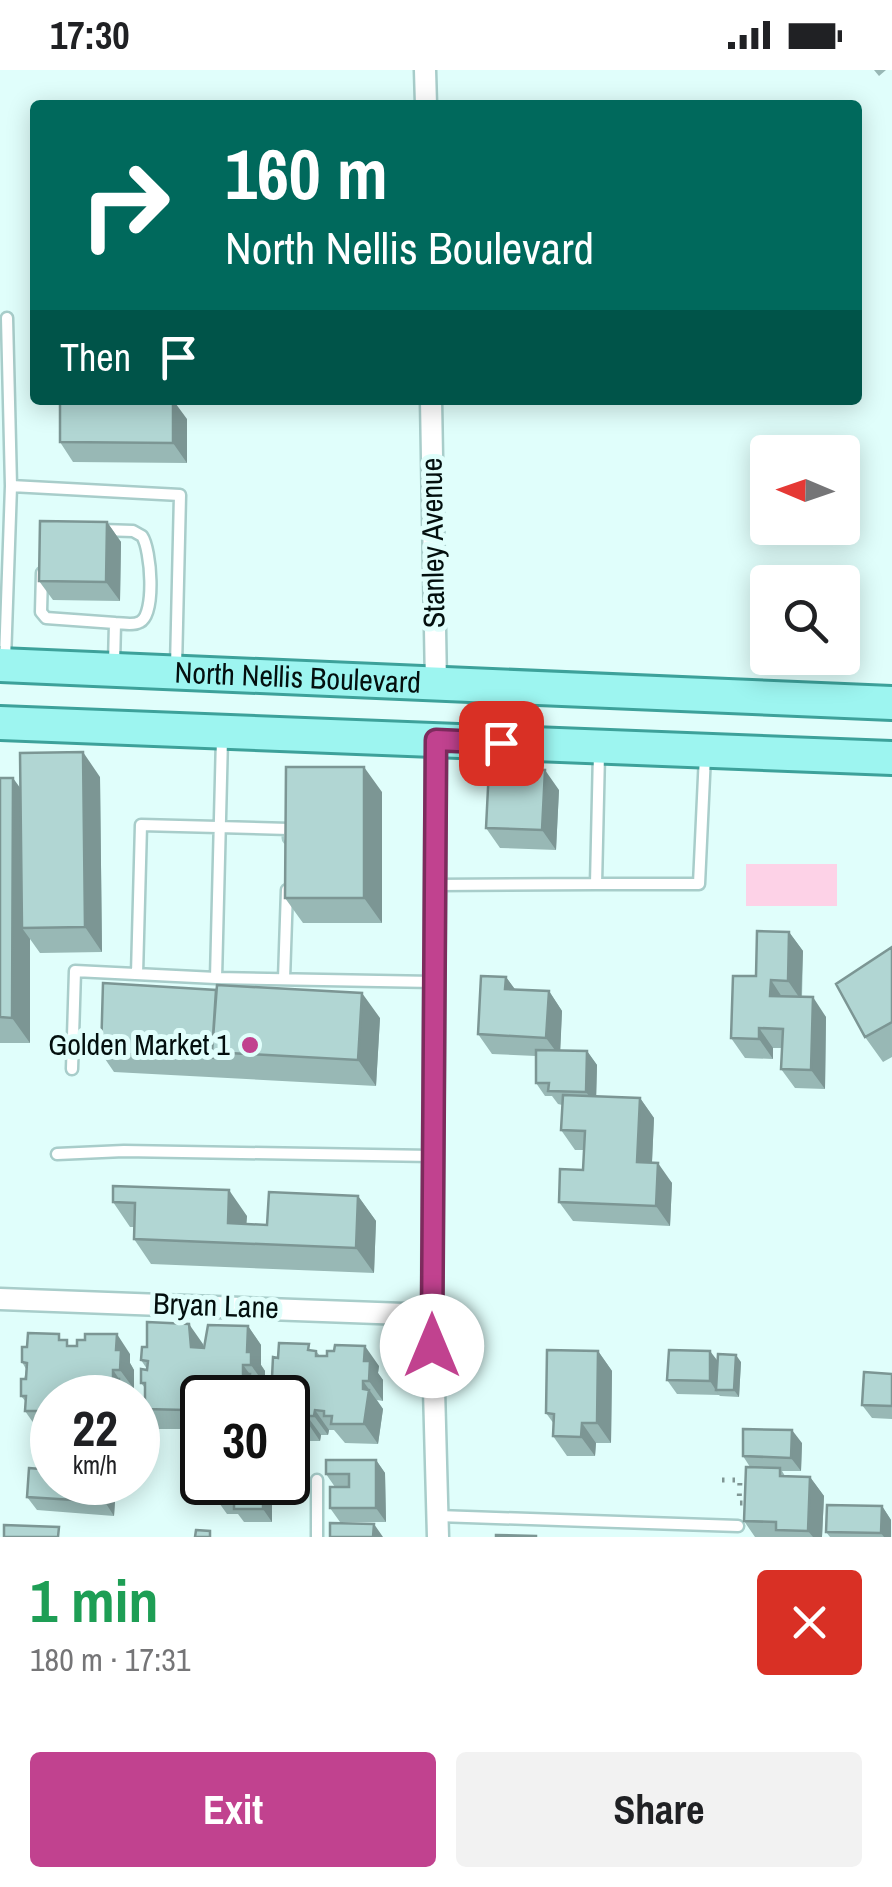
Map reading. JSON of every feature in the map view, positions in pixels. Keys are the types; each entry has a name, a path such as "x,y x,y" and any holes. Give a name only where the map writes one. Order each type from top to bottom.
{"main road":[{"name":"North Nellis Boulevard","path":"2,665 892,703"},
{"name":"North Nellis Boulevard","path":"0,723 892,758"}],"street":[{"path":"425,70 426,100"},
{"name":"Stanley Avenue","path":"431,405 436,685"},
{"path":"436,740 432,1314 438,1527"},
{"name":"Bryan Lane","path":"0,1299 432,1314"}],"lane":[{"path":"2,665 11,486 6,318"},
{"path":"11,486 180,495 176,673"},
{"path":"42,557 41,612 46,618 136,624 144,620 149,611 148,543 132,531 81,529"},
{"path":"114,670 115,623"},
{"path":"216,978 222,732"},
{"path":"596,884 600,747"},
{"path":"435,885 699,884 705,750"},
{"path":"137,974 141,825 289,829 288,848"},
{"path":"284,979 287,885"},
{"path":"72,1070 75,971 434,982"},
{"path":"57,1154 124,1151 432,1156"},
{"path":"317,1537 318,1480"},
{"path":"438,1527 738,1526"}],"path":[{"path":"722,1480 740,1480 739,1503 756,1503"}],"shaded area":[{"path":"746,864 837,864 837,906 746,906"}],"building":[{"path":"60,405 173,405 173,443 60,442"},
{"path":"40,521 107,522 106,582 39,581"},
{"path":"83,752 85,927 22,928 20,753"},
{"path":"286,767 364,767 364,898 285,898"},
{"path":"489,768 545,770 542,830 486,828"},
{"path":"0,778 13,778 12,1018 0,1017"},
{"path":"757,931 789,932 788,981 771,980 770,996 813,997 811,1070 781,1069 783,1029 759,1028 759,1039 731,1038 733,976 756,976"},
{"path":"892,947 892,1022 865,1037 836,984"},
{"path":"481,976 506,977 505,989 549,991 546,1038 478,1034"},
{"path":"103,983 216,990 212,1052 216,1058 101,1053"},
{"path":"217,985 362,993 358,1060 212,1052"},
{"path":"536,1050 587,1051 586,1092 548,1091 549,1083 536,1083"},
{"path":"563,1095 640,1098 637,1162 658,1163 656,1206 559,1202 560,1169 583,1170 585,1131 561,1130"},
{"path":"113,1186 229,1190 228,1223 267,1225 269,1192 358,1196 356,1248 134,1239 135,1203 113,1202"},
{"path":"147,1322 189,1324 191,1347 204,1348 208,1325 248,1326 251,1365 243,1365 243,1374 250,1375 180,1375 180,1410 160,1409 160,1375 141,1375 141,1369 147,1370 148,1361 141,1360 142,1347 147,1347"},
{"path":"28,1333 59,1334 59,1340 67,1340 67,1346 77,1346 77,1340 85,1340 85,1334 117,1334 120,1370 113,1370 113,1375 30,1375 30,1411 25,1411 21,1379 26,1379 27,1363 22,1362 22,1347 27,1347"},
{"path":"279,1343 309,1344 308,1350 316,1351 316,1356 327,1356 335,1345 365,1346 364,1361 370,1361 369,1381 363,1381 363,1389 369,1390 364,1424 331,1424 332,1416 324,1416 324,1411 315,1410 314,1416 310,1416 310,1375 272,1375 273,1357 278,1358"},
{"path":"547,1350 598,1351 597,1423 582,1423 581,1437 553,1436 554,1414 546,1413"},
{"path":"669,1350 710,1351 710,1381 667,1380"},
{"path":"718,1354 736,1355 734,1390 716,1390"},
{"path":"864,1372 892,1374 892,1406 862,1405"},
{"path":"743,1429 792,1430 791,1458 743,1456"},
{"path":"326,1460 376,1460 376,1508 330,1508 330,1487 349,1487 349,1474 326,1474"},
{"path":"746,1467 780,1468 780,1476 810,1477 808,1531 776,1530 776,1522 744,1521"},
{"path":"234,1505 263,1505 263,1509 234,1509"},
{"path":"827,1505 882,1506 881,1533 826,1532"},
{"path":"330,1523 374,1524 373,1537 330,1537"},
{"path":"4,1525 59,1527 58,1537 4,1537"},
{"path":"196,1530 210,1531 210,1537 195,1537"}],"place":[{"name":"Golden Market 1","path":"250,1045"}],"route":[{"path":"432,1346 436,740 501,743"}]}
